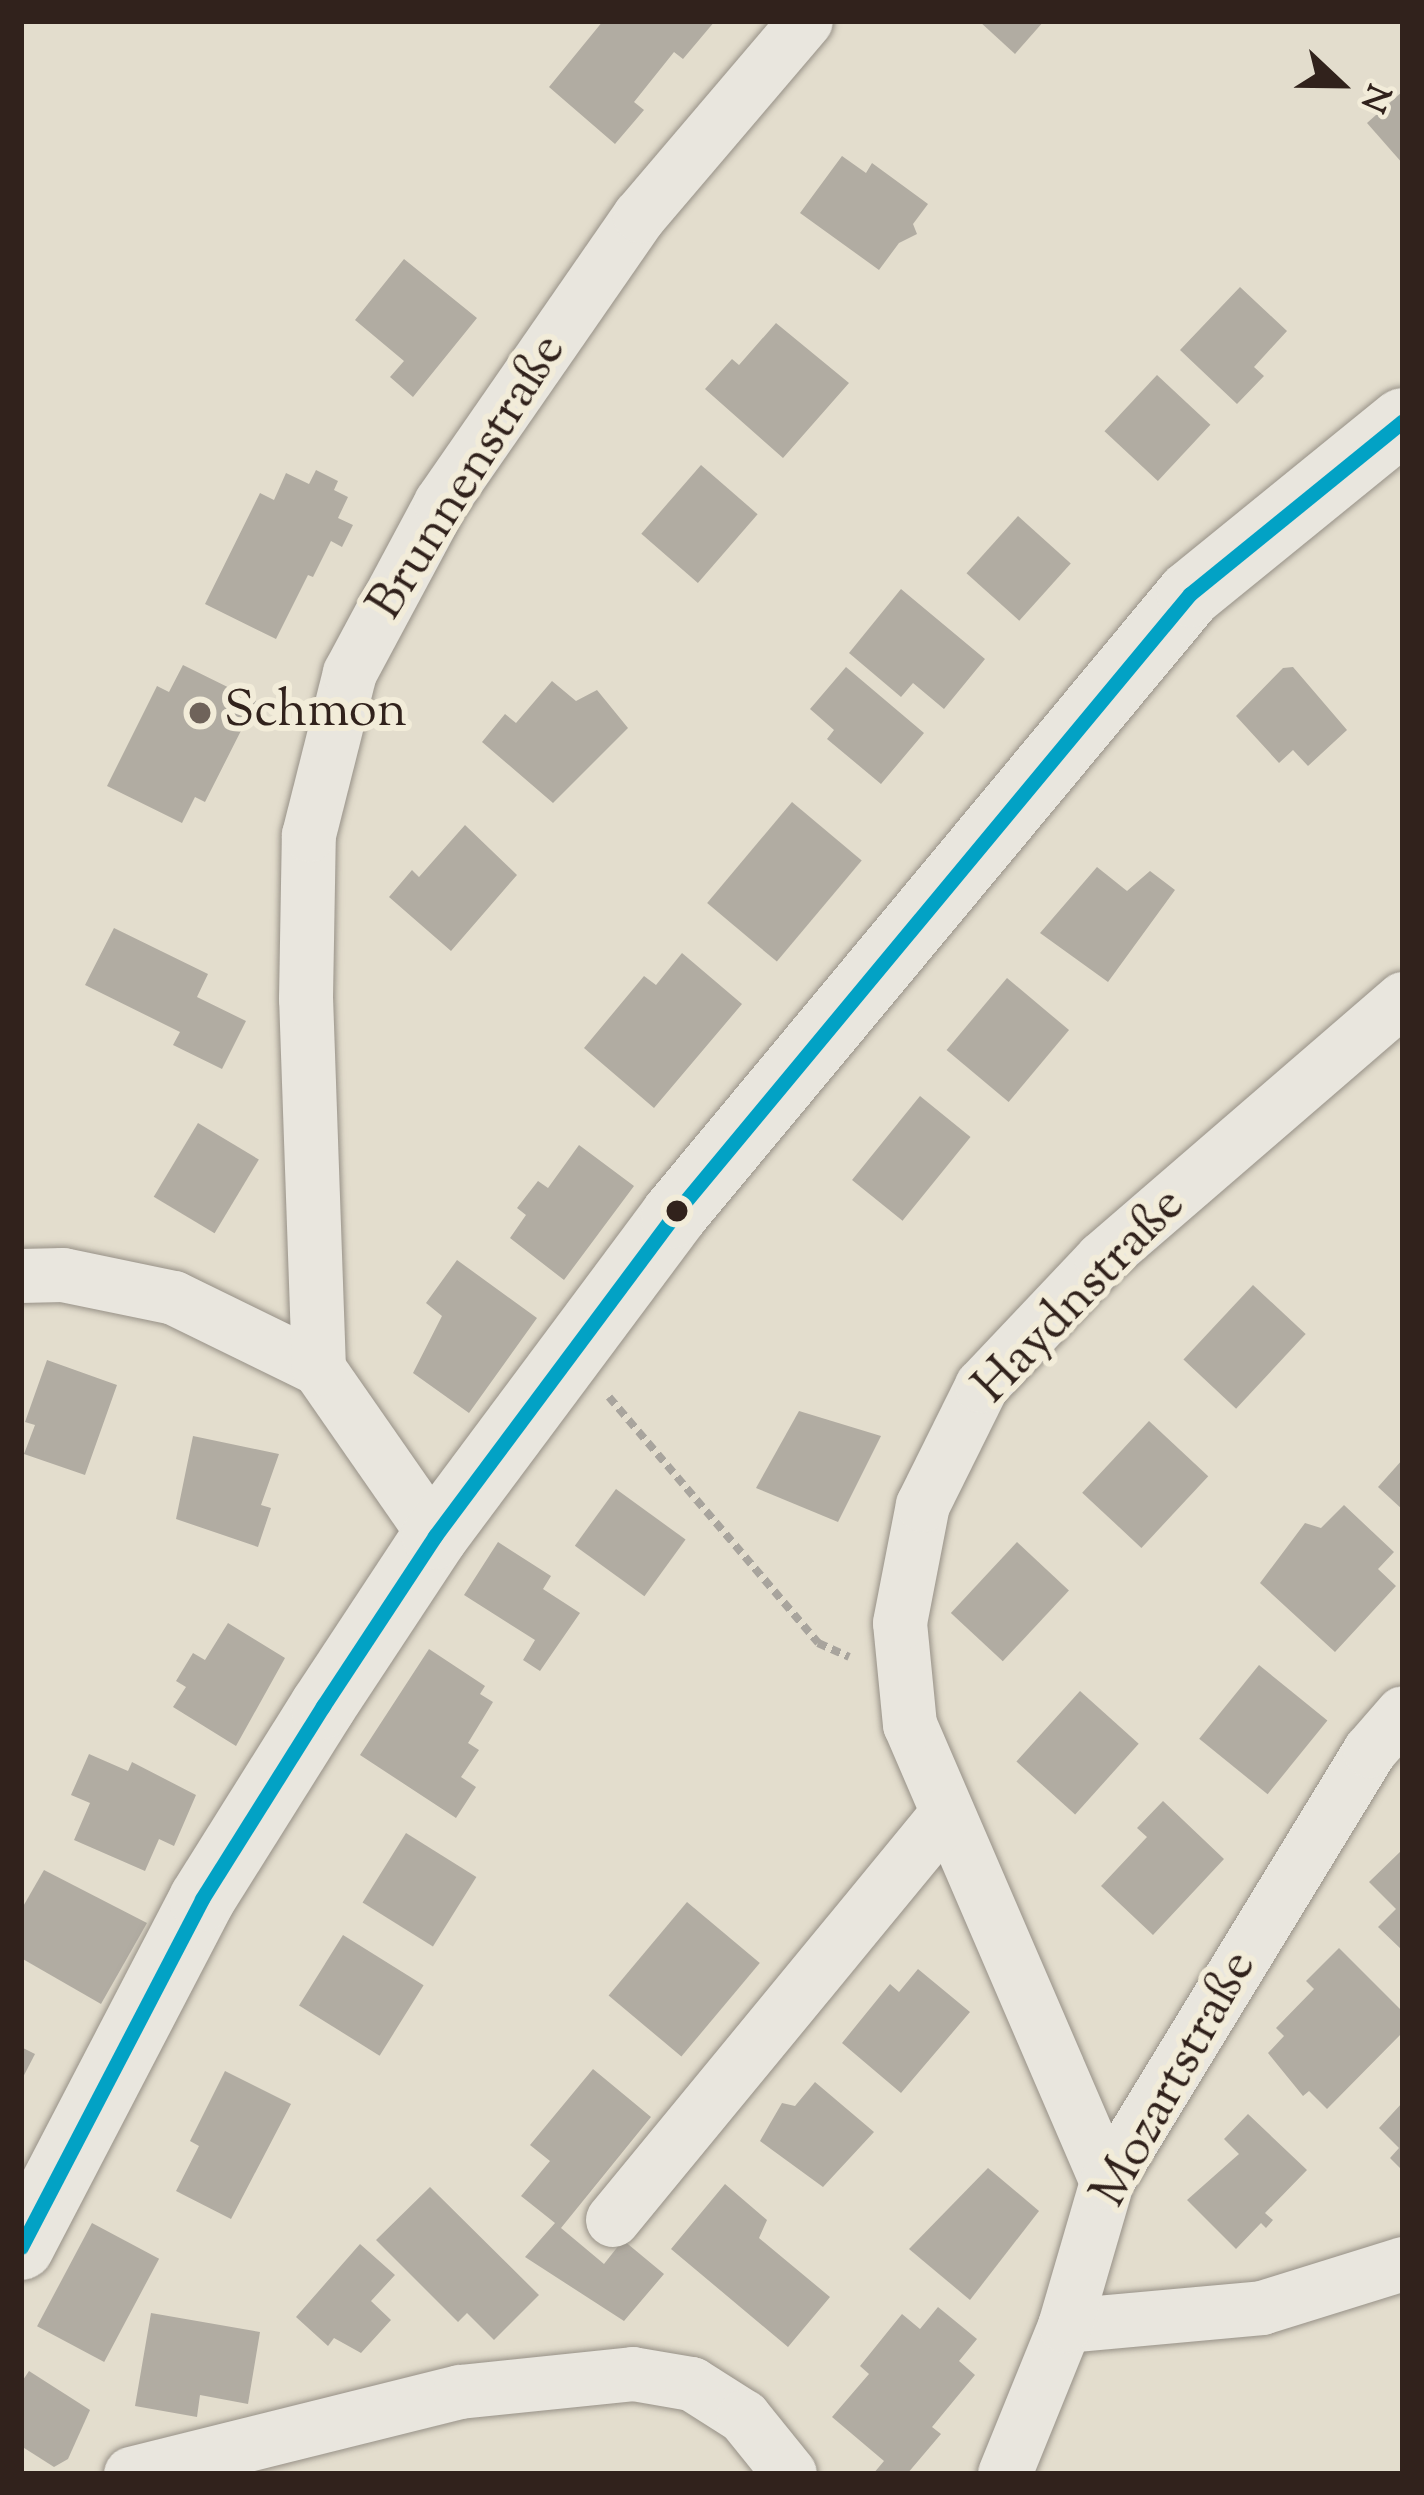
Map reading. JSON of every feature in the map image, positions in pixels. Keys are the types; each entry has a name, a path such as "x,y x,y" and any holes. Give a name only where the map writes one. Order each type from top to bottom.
{"street":[{"name":"Brunnenstraße","path":"319,1369 306,999 309,835 350,673 441,503 626,235 806,21"},
{"path":"21,2247 202,1899 435,1536 570,1353 730,1142 1190,594 1403,421"},
{"name":"Haydnstraße","path":"1107,2182 910,1725 900,1623 923,1505 982,1386 1102,1259 1403,999"},
{"path":"21,1276 63,1275 174,1298 319,1369 435,1536"},
{"name":"Mozartstraße","path":"1004,2474 1065,2326 1107,2182 1370,1750 1403,1713"},
{"path":"613,2220 947,1814"},
{"path":"1065,2326 1262,2308 1403,2264"},
{"path":"131,2474 460,2392 633,2374 692,2384 744,2417 790,2474"}],"path":[{"path":"570,1353 818,1643 906,1681"}],"building":[{"path":"603,21 715,21 683,59 674,52 634,102 644,110 615,144 549,87"},
{"path":"979,21 1044,21 1015,54"},
{"path":"1403,91 1403,164 1367,123"},
{"path":"842,156 866,173 872,163 928,204 913,224 917,234 899,243 879,270 800,213"},
{"path":"404,259 477,318 413,397 390,377 404,361 355,320"},
{"path":"1240,287 1287,331 1254,367 1264,376 1237,404 1180,350"},
{"path":"776,323 849,383 783,458 705,389 732,359 739,365"},
{"path":"1157,375 1210,425 1158,481 1104,431"},
{"path":"701,465 758,514 698,583 641,534"},
{"path":"316,470 338,481 334,490 348,497 338,518 353,525 342,547 331,541 313,577 308,575 276,639 205,604 260,493 274,500 286,473 309,484"},
{"path":"1018,516 1071,564 1019,621 966,573"},
{"path":"901,589 985,659 944,709 913,683 901,697 849,653"},
{"path":"183,665 256,701 205,802 195,797 182,823 107,786 157,686 169,692"},
{"path":"846,667 924,733 881,784 827,739 834,730 810,709"},
{"path":"1293,667 1347,730 1308,766 1293,750 1279,763 1236,716 1283,668"},
{"path":"552,681 576,701 597,690 628,728 553,803 482,742 505,714 516,723"},
{"path":"792,802 862,860 777,962 707,903"},
{"path":"465,825 517,875 451,951 389,897 412,870 419,877"},
{"path":"1097,867 1127,891 1150,871 1175,890 1108,982 1040,933"},
{"path":"114,928 208,974 197,997 246,1021 222,1069 173,1045 180,1032 85,985"},
{"path":"682,953 742,1004 654,1108 584,1048 644,976 656,985"},
{"path":"1007,978 1069,1030 1009,1102 947,1050"},
{"path":"920,1096 971,1137 903,1221 852,1180"},
{"path":"198,1123 259,1160 215,1233 154,1197"},
{"path":"579,1145 634,1186 564,1280 510,1238 526,1215 517,1208 538,1181 548,1188"},
{"path":"457,1260 537,1318 469,1413 413,1373 442,1316 426,1303"},
{"path":"1253,1285 1306,1334 1236,1409 1183,1360"},
{"path":"47,1360 117,1385 85,1475 24,1454 35,1425 25,1422"},
{"path":"799,1411 881,1436 838,1522 756,1488"},
{"path":"1149,1421 1208,1476 1141,1548 1082,1493"},
{"path":"193,1436 279,1454 261,1505 271,1508 258,1547 176,1519"},
{"path":"1403,1459 1403,1510 1378,1487"},
{"path":"616,1489 686,1540 644,1596 575,1546"},
{"path":"1344,1505 1394,1552 1378,1569 1396,1586 1335,1652 1260,1583 1305,1523 1321,1528"},
{"path":"498,1542 551,1576 543,1589 580,1613 540,1671 523,1660 535,1640 464,1595"},
{"path":"1017,1542 1069,1590 1003,1661 951,1613"},
{"path":"228,1623 285,1658 236,1746 173,1707 186,1687 176,1681 193,1653 205,1660"},
{"path":"429,1649 485,1686 480,1694 493,1702 468,1743 479,1750 461,1777 476,1787 456,1818 360,1755"},
{"path":"1259,1665 1327,1720 1268,1794 1199,1739"},
{"path":"1080,1691 1139,1744 1075,1814 1016,1762"},
{"path":"89,1754 128,1771 132,1762 196,1795 174,1846 159,1839 145,1871 74,1840 90,1803 71,1795"},
{"path":"1163,1801 1224,1859 1153,1935 1101,1886 1147,1837 1137,1828"},
{"path":"406,1833 476,1877 433,1947 363,1903"},
{"path":"1403,1849 1403,1951 1378,1927 1396,1909 1369,1882"},
{"path":"44,1870 147,1923 101,2004 21,1958 21,1910"},
{"path":"687,1902 760,1963 681,2057 609,1995"},
{"path":"343,1935 424,1985 380,2056 299,2005"},
{"path":"1339,1948 1403,2012 1403,2032 1327,2109 1309,2091 1303,2096 1268,2053 1284,2036 1276,2028 1314,1989 1306,1981"},
{"path":"918,1969 970,2012 901,2093 842,2043 890,1984 899,1992"},
{"path":"21,2047 35,2054 21,2081"},
{"path":"593,2069 651,2117 561,2228 604,2264 623,2240 664,2274 624,2321 525,2257 555,2223 521,2196 550,2161 530,2145"},
{"path":"225,2071 291,2104 231,2219 176,2191 199,2146 190,2141"},
{"path":"815,2082 874,2132 823,2187 760,2141 782,2103 795,2106"},
{"path":"1403,2102 1403,2171 1390,2158 1399,2148 1379,2128"},
{"path":"1248,2114 1307,2170 1265,2213 1273,2220 1266,2228 1261,2223 1236,2249 1187,2200 1239,2154 1224,2139"},
{"path":"988,2168 1039,2211 970,2300 909,2249"},
{"path":"725,2184 767,2220 759,2238 830,2297 788,2347 671,2249"},
{"path":"430,2187 539,2295 494,2340 467,2313 458,2322 376,2240"},
{"path":"92,2223 159,2259 104,2362 37,2326"},
{"path":"360,2244 395,2275 371,2301 391,2320 361,2353 334,2338 328,2346 296,2317"},
{"path":"938,2307 977,2339 959,2361 975,2375 932,2427 941,2434 907,2474 873,2474 884,2461 832,2417 869,2374 860,2366 902,2314 920,2329"},
{"path":"151,2313 260,2332 248,2404 200,2395 197,2417 135,2406"},
{"path":"29,2371 90,2410 68,2459 54,2467 21,2446 21,2383"}],"transit line":[{"path":"21,2247 202,1899 323,1706 435,1536 674,1215 1190,594 1403,421"}],"place":[{"name":"Schmon","path":"200,713"}]}
